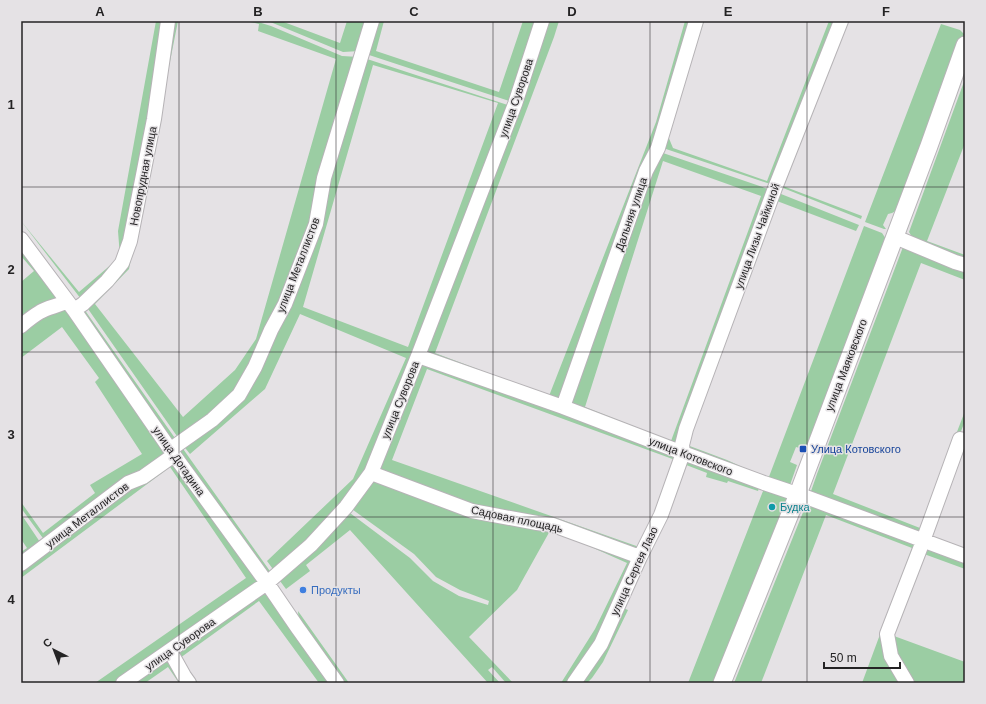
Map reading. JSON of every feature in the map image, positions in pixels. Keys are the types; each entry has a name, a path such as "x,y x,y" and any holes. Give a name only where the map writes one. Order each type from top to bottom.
{"main road":[{"name":"улица Маяковского","path":"722,683 798,494 895,237 965,45"}],"street":[{"name":"Новопрудная улица","path":"21,326 40,312 49,308 60,305 83,304 122,263 130,241 154,119 168,21"},
{"name":"улица Металлистов","path":"21,564 128,483 142,476 212,420 239,395 255,367 271,330 286,304 316,224 324,178 372,21"},
{"name":"улица Суворова","path":"123,683 267,583 311,545 346,507 371,473 418,356 515,104 542,21"},
{"name":"Дальняя улица","path":"563,407 646,171 658,148 696,21"},
{"name":"улица Лизы Чайкиной","path":"683,453 682,445 686,429 775,188 841,21"},
{"path":"895,237 955,262 965,264"},
{"name":"улица Догадина","path":"21,239 71,305 172,452 337,683"},
{"name":"улица Котовского","path":"418,356 563,407 683,453 965,556"},
{"path":"907,683 891,656 888,634 963,435"},
{"name":"улица Сергея Лазо","path":"574,683 600,644 660,516 683,453"},
{"name":"Садовая площадь","path":"371,473 472,511 553,525 640,557"},
{"path":"170,651 189,683"}],"green space":[{"path":"156,21 166,21 120,262 81,299 21,221 79,292 120,257 118,231"},
{"path":"170,21 178,21 129,269 95,304 183,417 235,370 256,339 336,59 258,31 259,24 246,21 255,21 271,26 342,56 359,57 313,224 283,303 237,392 179,439 86,306 125,266"},
{"path":"268,21 281,21 340,43 347,21 369,21 360,51 343,52"},
{"path":"375,21 384,21 376,51 499,92 523,21 539,21 512,102 366,54"},
{"path":"546,21 559,21 435,353 549,396 656,122 685,21 694,21 655,149 560,403 426,356 424,349"},
{"path":"698,21 704,21 668,136 673,148 767,181 829,21 839,21 773,185 666,149 662,142"},
{"path":"847,21 783,186 862,216 861,219 778,186"},
{"path":"941,24 960,30 964,34 901,208 888,214 883,225 886,229 884,229 865,222"},
{"path":"364,58 511,106 368,472 343,505 275,572 267,561 353,479 406,358 300,314 265,389 190,454 182,444 213,422 273,332","holes":["373,65 498,103 408,347 303,307"]},
{"path":"965,79 965,143 927,241 965,255 965,260 912,237 909,232"},
{"path":"663,153 771,190 678,449 566,406 657,156","holes":["663,161 761,196 671,441 585,407"]},
{"path":"776,192 859,225 856,231 777,201 687,445 727,460 764,477 685,450"},
{"path":"864,226 882,233 888,242 814,435 803,449 796,447 790,462 797,465 790,485 767,482"},
{"path":"21,245 58,294 57,301 21,323 21,282 34,271 21,256"},
{"path":"903,247 965,268 965,280 921,263 833,494 920,528 965,411 965,421 922,537 810,494"},
{"path":"61,308 69,310 166,450 165,456 45,541 21,508 21,502 43,533 95,493 90,485 142,454 95,382 99,378 62,327 21,358 21,329"},
{"path":"84,309 177,441 171,443 82,313"},
{"path":"418,363 679,456 678,461 427,369 392,460 642,548 639,554 473,509 374,471"},
{"path":"181,446 272,574 266,575 177,450"},
{"path":"683,457 760,485 758,491 728,481 727,483 706,477 707,473 681,463 623,608 628,610 603,662 592,678 587,683 577,683"},
{"path":"174,462 259,580 257,586 118,683 95,683 246,578 170,467 21,578 21,567 130,485"},
{"path":"372,476 472,513 538,525 552,526 637,558 599,642 571,683 561,683 595,629 627,563 551,529 517,590 469,637 513,683 506,683 492,667 488,670 500,683 488,683 350,530 306,565 310,571 286,589 277,577 313,547 346,510 410,558 433,581 459,596 488,605 489,601 460,590 436,577 414,554 349,507"},
{"path":"765,486 790,499 717,683 688,683"},
{"path":"808,500 919,542 885,634 905,683 862,683 912,548 826,515 761,683 734,683"},
{"path":"21,514 42,545 21,560 21,552 27,548 21,539"},
{"path":"922,548 965,559 965,569 924,554 894,636 965,662 965,683 910,683 890,635"},
{"path":"266,590 333,683 319,683 259,601 180,658 198,683 191,683 174,651"},
{"path":"298,611 349,683 342,683 299,623"},
{"path":"170,654 186,683 179,683 168,667 145,683 128,683"}],"place":[{"name":"Улица Котовского","path":"803,449"},
{"name":"Будка","path":"772,507"},
{"name":"Продукты","path":"303,590"}]}
